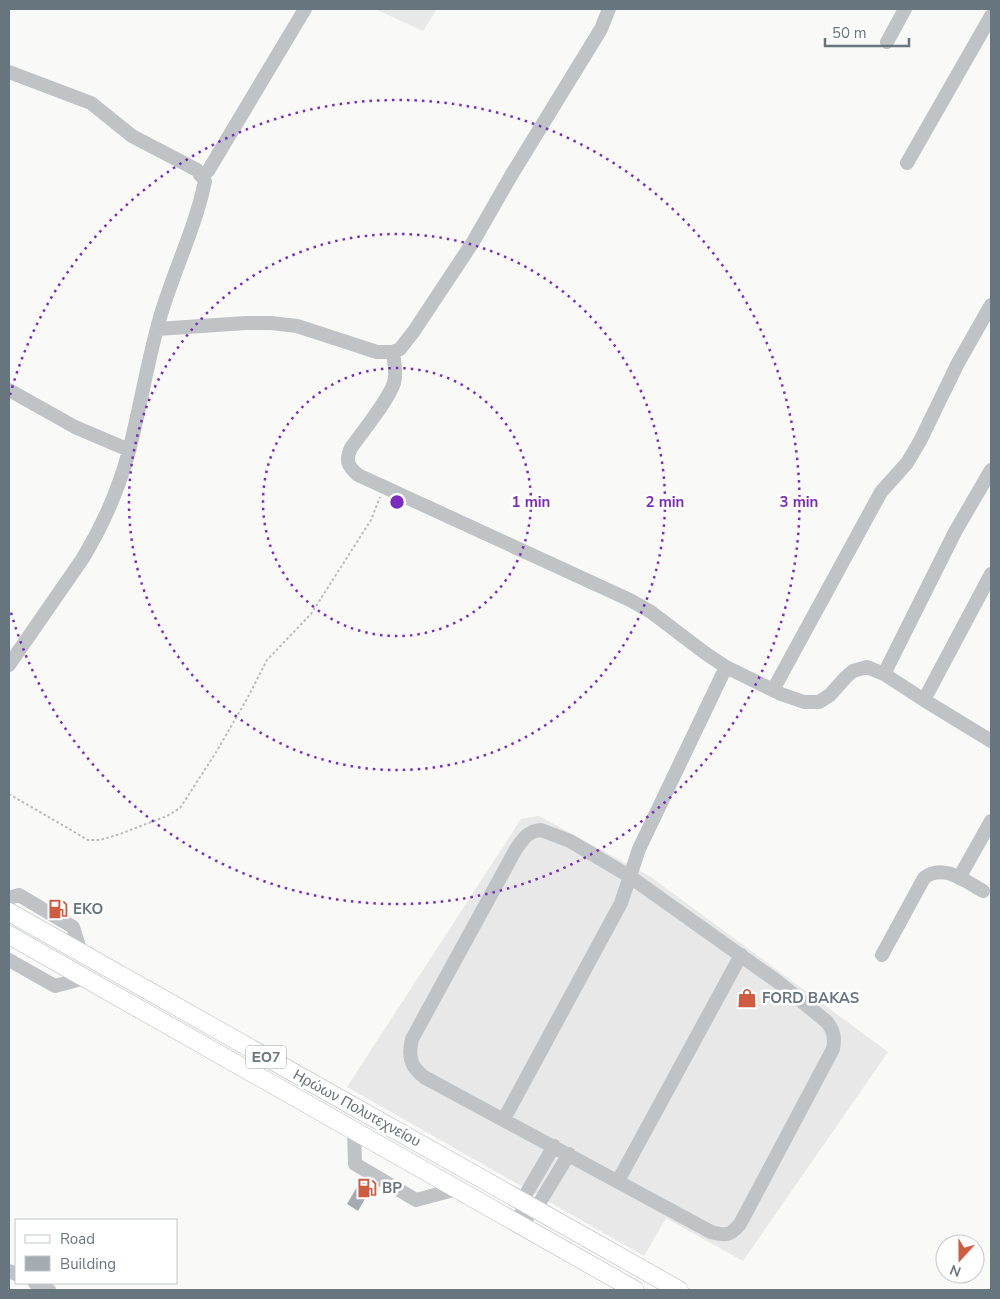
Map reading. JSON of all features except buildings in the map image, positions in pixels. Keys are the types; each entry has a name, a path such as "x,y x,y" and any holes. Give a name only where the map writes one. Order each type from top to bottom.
{"main road":[{"name":"Ηρώων Πολυτεχνείου","path":"9,912 679,1290"},
{"name":"Ηρώων Πολυτεχνείου","path":"9,935 635,1290"}],"street":[{"path":"200,175 208,171 305,9"},
{"path":"156,329 246,323 284,324 314,331 370,351 393,352 400,349 473,242 517,166 601,30 609,9"},
{"path":"887,42 905,9"},
{"path":"907,163 991,16"},
{"path":"9,72 92,103 132,136 197,170 204,181 200,204 156,329 129,450 112,499 92,544 9,665"},
{"path":"773,690 881,492 906,463 920,441 958,363 991,305"},
{"path":"393,352 394,382 389,394 350,448 347,458 349,467 358,475 630,600 651,612 726,667 773,690 804,702 819,702 830,695 853,671 867,667 884,674 991,741"},
{"path":"9,390 75,427 129,450"},
{"path":"884,674 955,532 991,470"},
{"path":"924,700 991,574"},
{"path":"504,1120 621,903 639,848 726,667"},
{"path":"959,878 991,821"},
{"path":"541,830 559,836 629,876 778,982 827,1022 833,1030 833,1049 740,1224 733,1232 723,1236 711,1232 424,1077 415,1070 410,1061 409,1050 412,1039 516,849 528,834 541,830"},
{"path":"882,955 924,878 930,874 945,872 983,891"},
{"path":"9,898 19,895 73,927 81,953"},
{"path":"618,1181 741,955"},
{"path":"9,960 55,986 85,978"},
{"path":"354,1131 355,1164 416,1200 457,1189"},
{"path":"529,1205 526,1194 554,1146"},
{"path":"519,1224 529,1205 568,1154"},
{"path":"36,1284 49,1290"}],"path":[{"path":"9,794 88,840 100,840 120,834 167,816 180,808 216,754 267,660 311,614 371,520 384,486"}],"shaded area":[{"path":"375,9 437,9 423,31"},
{"path":"539,816 651,877 888,1052 743,1261 666,1218 644,1256 347,1087 521,819"}],"place":[{"name":"EKO","path":"58,909"},
{"name":"FORD BAKAS","path":"747,998"},
{"name":"BP","path":"367,1188"}]}
